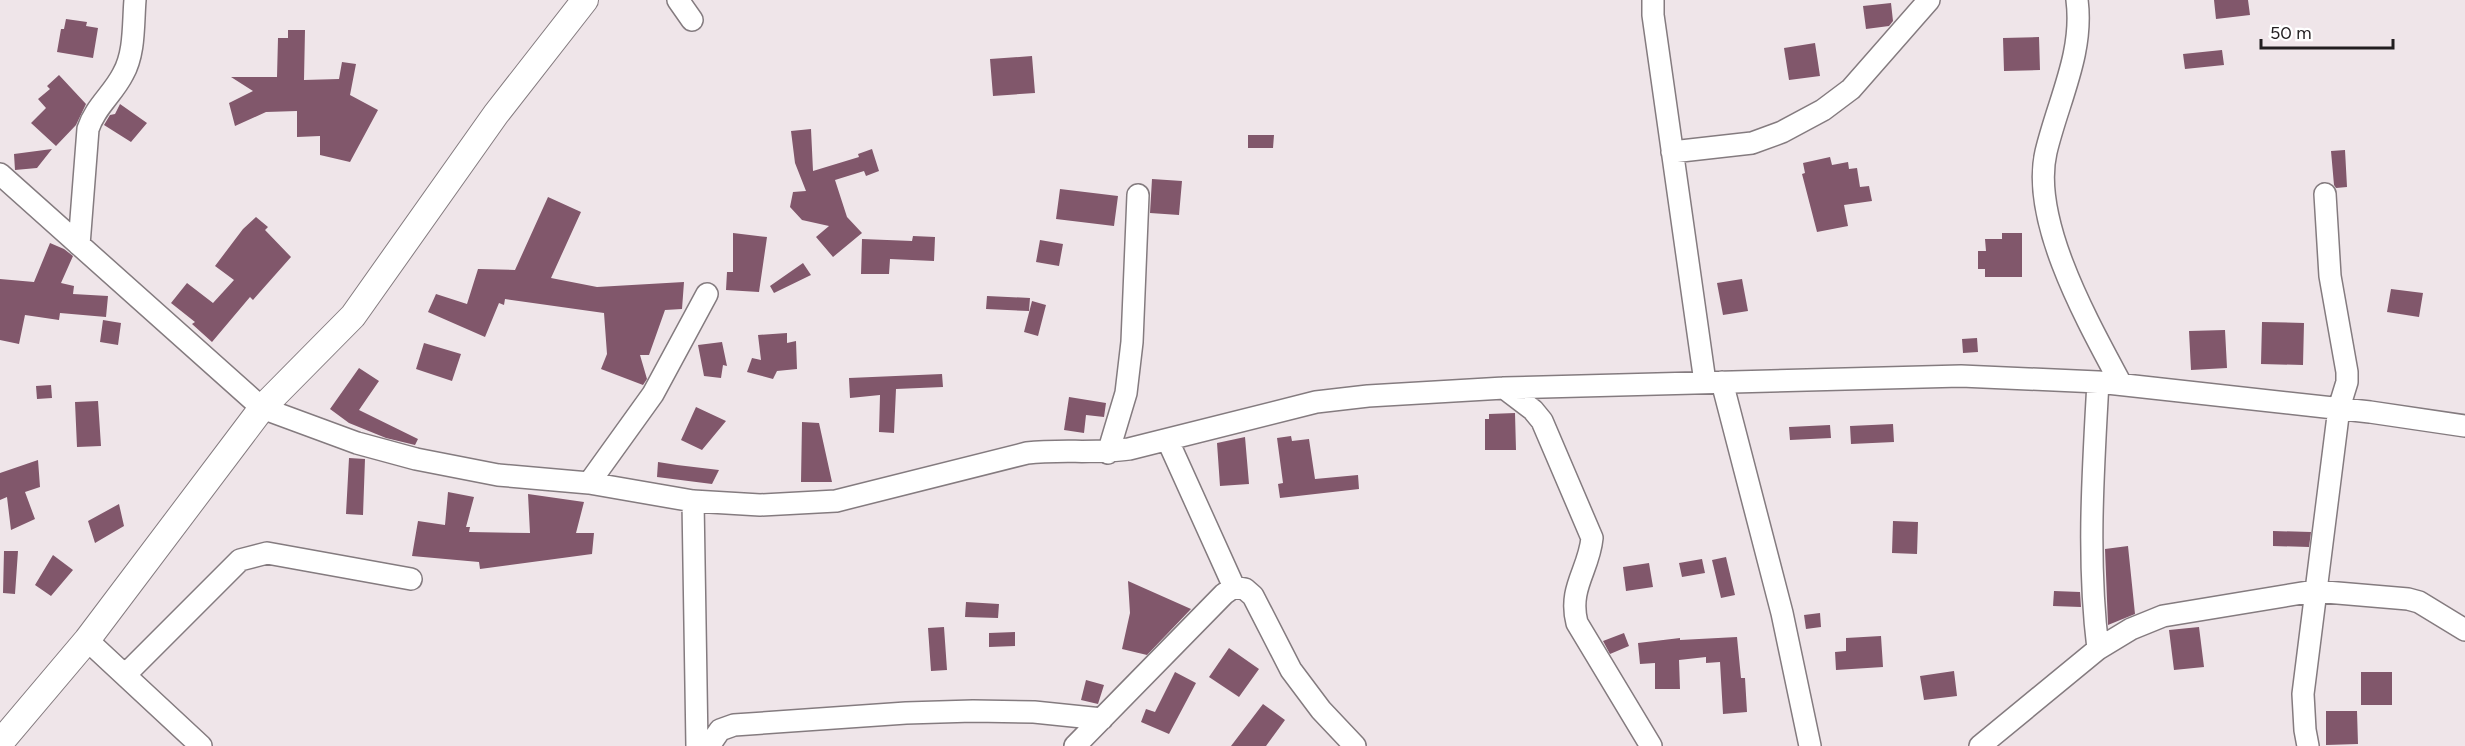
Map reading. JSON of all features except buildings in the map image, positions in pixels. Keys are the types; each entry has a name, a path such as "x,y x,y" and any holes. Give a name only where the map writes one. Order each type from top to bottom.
{"main road":[{"path":"0,742 87,640 262,408 353,316 496,114 585,0"}],"street":[{"path":"79,245 88,129 92,116 123,74 128,61 135,0"},
{"path":"678,0 692,20"},
{"path":"1653,0 1653,15 1672,152 1714,382 1782,613 1810,746"},
{"path":"1672,152 1752,143 1782,132 1823,110 1851,89 1929,0"},
{"path":"2077,0 2079,18 2076,52 2046,154 2044,182 2048,216 2063,263 2085,315 2121,384"},
{"path":"0,174 262,408 357,442 416,459 498,475 589,483 693,501 760,505 837,501 1027,453 1049,450 1108,453 1168,441 1316,402 1368,396 1504,388 1961,376 2121,384 2339,408 2465,426"},
{"path":"1108,453 1126,393 1132,342 1138,195"},
{"path":"2308,746 2303,694 2314,591 2339,408 2348,382 2330,276 2325,195"},
{"path":"589,483 653,394 708,294"},
{"path":"2098,382 2090,514 2092,599 2098,649"},
{"path":"1504,388 1533,410 1542,421 1592,538 1575,592 1573,609 1577,623 1651,746"},
{"path":"1168,441 1234,587"},
{"path":"693,501 697,746"},
{"path":"125,675 240,560 267,553 411,579"},
{"path":"1075,746 1224,594 1234,587 1245,589 1254,596 1291,670 1321,710 1355,746"},
{"path":"1980,746 2098,649 2131,629 2163,616 2314,591 2408,599 2419,602 2465,630"},
{"path":"87,640 201,746"},
{"path":"709,746 720,730 734,724 895,713 1024,712 1102,719"}]}
